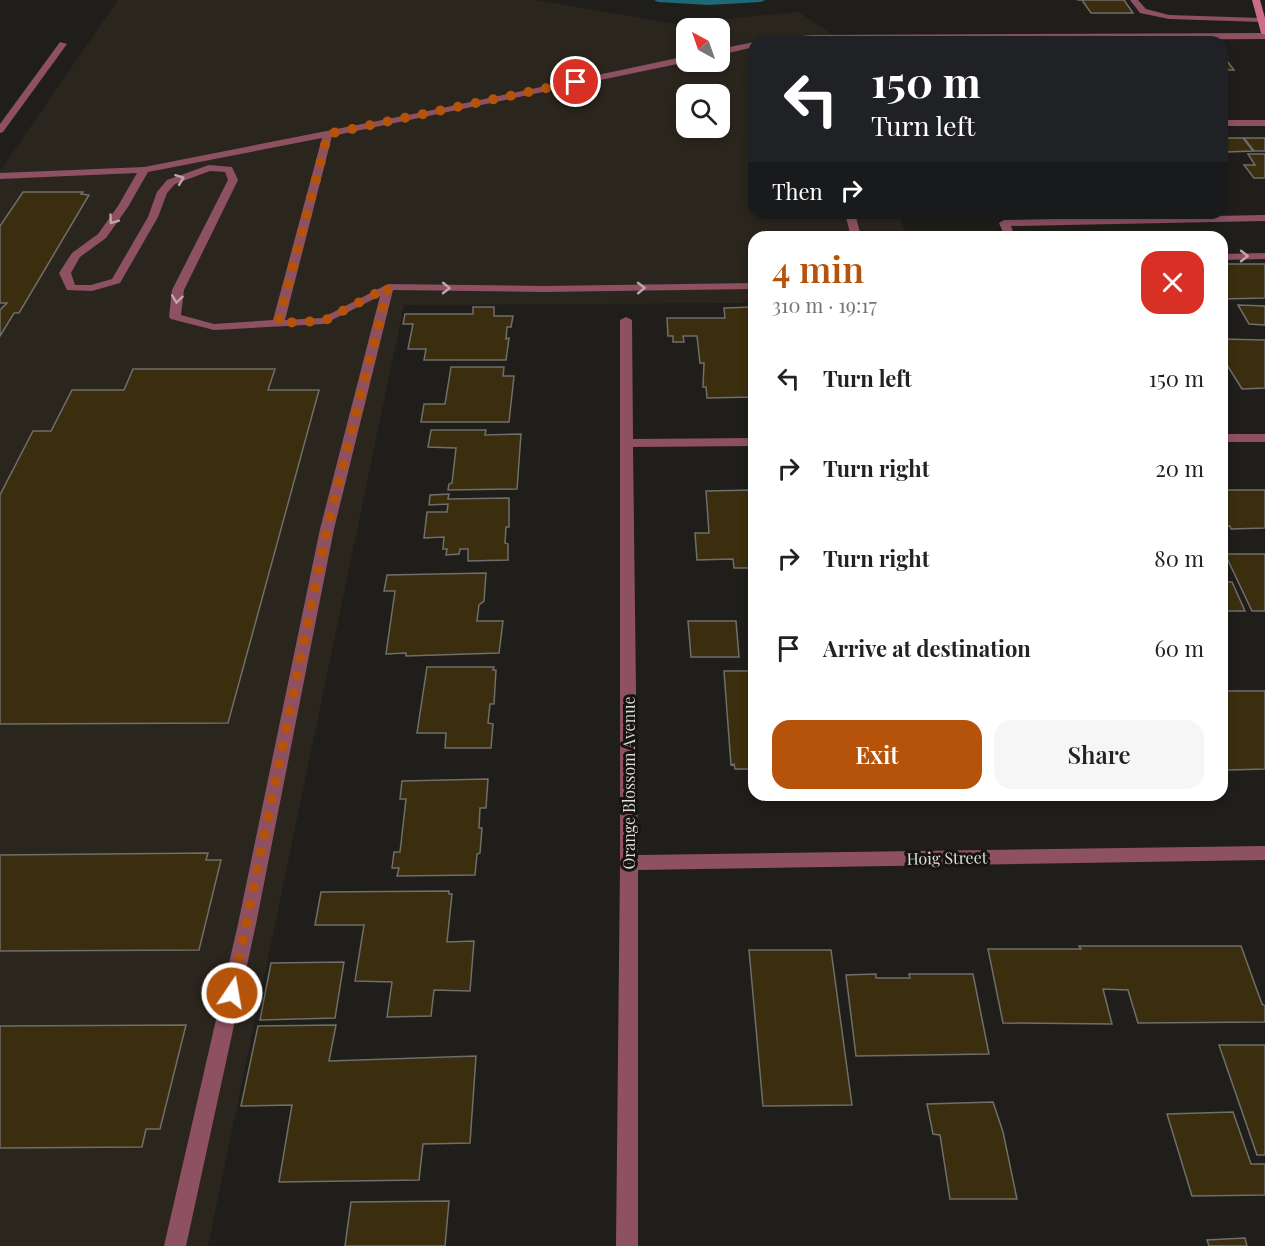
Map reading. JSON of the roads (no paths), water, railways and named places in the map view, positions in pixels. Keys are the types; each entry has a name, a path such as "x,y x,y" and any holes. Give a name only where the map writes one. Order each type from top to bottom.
{"main road":[{"path":"1256,0 1265,35"}],"street":[{"path":"1134,0 1143,11 1169,17 1261,20"},
{"path":"1171,36 1265,35"},
{"path":"0,130 63,44"},
{"path":"730,50 748,46"},
{"path":"0,176 144,170 676,61"},
{"path":"1228,123 1265,123"},
{"path":"278,323 328,134"},
{"path":"144,170 123,207 102,236 76,255 65,273 71,288 92,288 116,281 153,218 162,192 171,182 209,168 229,169 233,180 178,290 174,317 214,327 324,321 388,287 556,289 748,286"},
{"path":"1228,219 1265,218"},
{"path":"1007,231 1004,223 1213,219"},
{"path":"1228,256 1265,256"},
{"path":"175,1246 247,924 327,529 388,287"},
{"name":"Orange Blossom Avenue","path":"626,320 629,863 627,1246"},
{"path":"1228,438 1265,438"},
{"path":"627,442 748,442"},
{"name":"Hoig Street","path":"629,863 1265,853"}],"waterway":[{"path":"658,0 708,3 761,0"}]}
